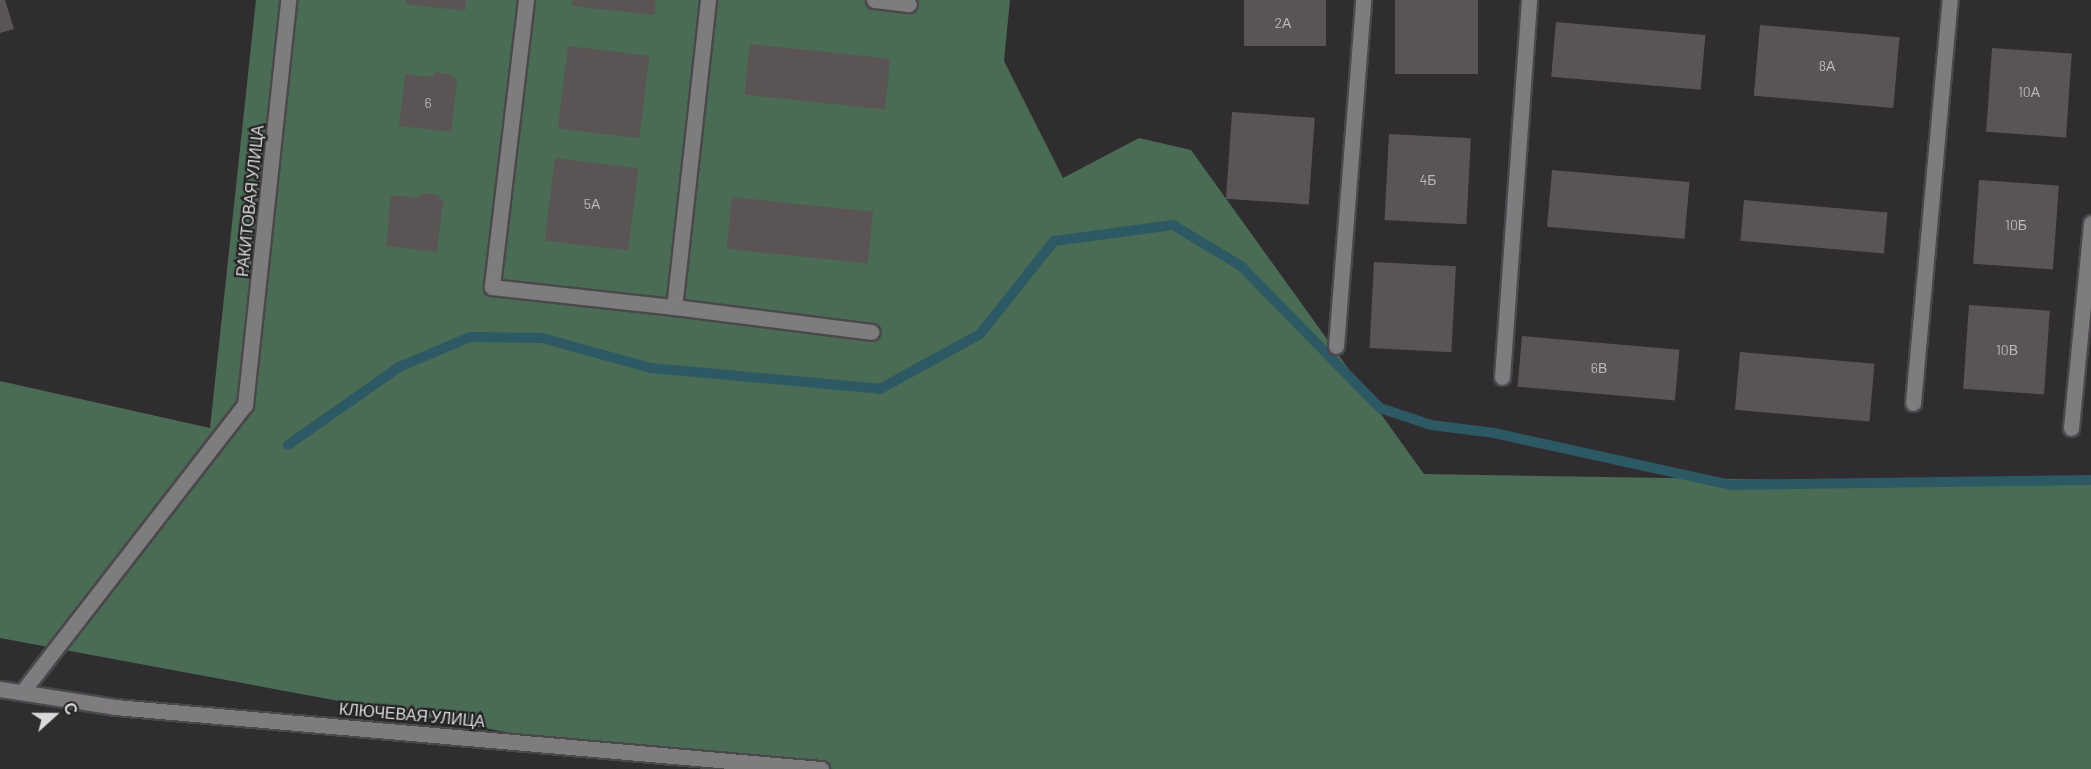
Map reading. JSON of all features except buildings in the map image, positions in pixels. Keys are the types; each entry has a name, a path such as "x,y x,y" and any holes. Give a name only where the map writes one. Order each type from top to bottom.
{"street":[{"name":"РАКИТОВАЯ УЛИЦА","path":"22,692 245,405 288,0"},
{"path":"526,0 492,287 871,332"},
{"path":"674,307 708,0"},
{"path":"874,0 909,4"},
{"path":"1336,346 1363,0"},
{"path":"1502,376 1529,0"},
{"path":"1913,403 1950,0"},
{"path":"2071,428 2091,224"},
{"name":"КЛЮЧЕВАЯ УЛИЦА","path":"0,689 115,707 821,769"}],"green space":[{"path":"256,0 1010,0 1004,61 1063,178 1139,138 1191,150 1424,474 2091,485 2091,769 834,769 603,750 0,638 0,381 210,428"}],"waterway":[{"path":"288,445 399,367 470,337 542,338 651,368 880,389 980,334 1054,241 1173,225 1241,266 1380,408 1431,425 1494,433 1730,485 2091,480"}]}
